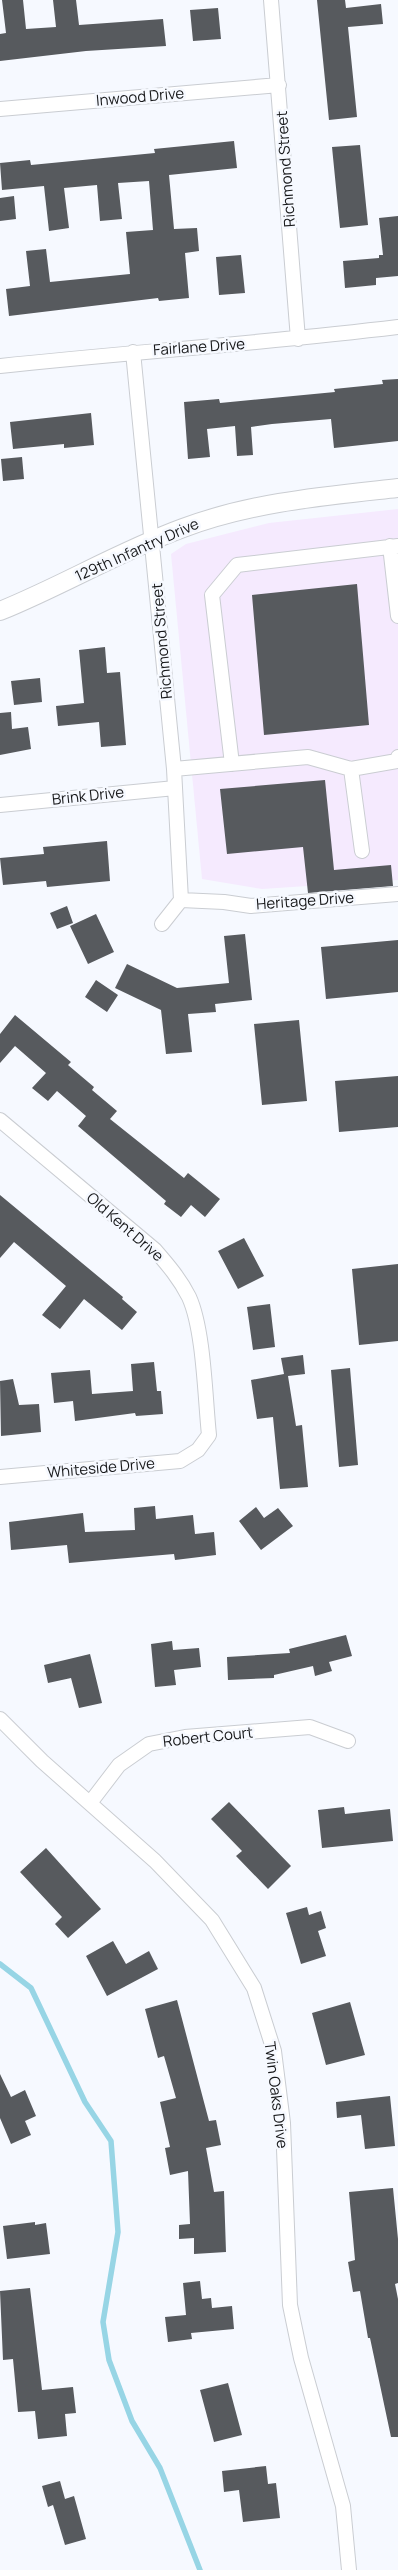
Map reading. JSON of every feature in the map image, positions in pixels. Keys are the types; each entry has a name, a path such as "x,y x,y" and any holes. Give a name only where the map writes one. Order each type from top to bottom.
{"street":[{"name":"Richmond Street","path":"271,0 298,339"},
{"name":"Inwood Drive","path":"0,109 279,85"},
{"name":"Fairlane Drive","path":"0,366 134,352 298,339 398,327"},
{"name":"Richmond Street","path":"134,352 176,788 181,900"},
{"name":"129th Infantry Drive","path":"0,611 181,528 220,515 270,504 398,488"},
{"path":"232,764 212,595 237,565 394,546 398,616"},
{"path":"174,769 308,757 351,769 397,761 398,758"},
{"path":"351,769 362,851"},
{"name":"Brink Drive","path":"0,805 176,788"},
{"name":"Heritage Drive","path":"181,900 224,902 251,906 398,894"},
{"path":"162,924 181,900"},
{"name":"Old Kent Drive","path":"0,1120 155,1250 176,1275 190,1299 198,1328 209,1435 198,1450"},
{"name":"Whiteside Drive","path":"0,1477 180,1461 198,1450"},
{"name":"Twin Oaks Drive","path":"1,1722 155,1861 212,1920 254,1988 274,2051 283,2123 290,2305 301,2358 342,2506 349,2570"},
{"name":"Robert Court","path":"90,1803 119,1766 149,1744 185,1737 310,1727 348,1741"}],"shaded area":[{"path":"398,509 398,880 262,889 202,879 171,554 186,544 269,523"}],"building":[{"path":"2,0 23,0 26,29 56,27 53,0 76,0 79,25 163,19 166,46 86,51 0,61 0,34 6,33"},
{"path":"317,0 345,0 346,8 381,4 383,24 348,27 357,117 329,120"},
{"path":"218,8 221,39 193,41 190,10"},
{"path":"234,141 237,168 169,175 174,229 197,228 199,251 185,253 189,298 159,301 158,298 9,316 6,289 30,286 26,251 46,249 50,282 130,274 126,232 153,230 149,181 118,183 122,219 100,221 97,185 64,188 69,228 49,231 44,186 2,190 0,163 30,160 31,165 155,153 154,149"},
{"path":"360,145 368,225 340,228 332,147"},
{"path":"14,196 16,219 0,221 0,198"},
{"path":"398,216 398,276 376,278 376,285 345,288 343,261 379,258 379,255 383,255 379,218"},
{"path":"241,255 245,293 219,295 216,257"},
{"path":"398,379 398,441 334,448 331,419 272,424 251,427 253,455 237,456 235,426 207,429 210,457 188,459 184,402 219,399 220,403 335,392 334,389 383,384 382,380"},
{"path":"91,413 94,445 64,448 64,444 13,449 10,422"},
{"path":"22,457 24,479 3,481 1,459"},
{"path":"357,584 369,725 264,735 252,595"},
{"path":"105,647 107,673 120,672 126,745 101,747 99,722 58,726 56,706 84,703 79,650"},
{"path":"40,678 42,702 14,705 11,681"},
{"path":"11,712 12,729 28,727 31,749 0,755 0,713"},
{"path":"325,780 334,870 391,865 393,886 308,893 303,847 227,854 220,789"},
{"path":"107,841 110,881 47,887 46,881 3,885 0,858 44,854 43,847"},
{"path":"67,906 73,923 57,929 50,913"},
{"path":"96,914 114,952 88,964 70,926"},
{"path":"245,934 252,1000 215,1004 216,1012 188,1014 192,1052 166,1054 161,1010 115,988 127,964 177,988 229,983 224,936"},
{"path":"398,940 398,992 326,999 321,947"},
{"path":"96,980 118,995 107,1012 85,997"},
{"path":"15,1015 71,1062 68,1065 94,1087 92,1090 117,1111 110,1119 184,1178 188,1173 220,1199 205,1217 191,1205 181,1217 164,1204 166,1201 78,1126 86,1116 57,1091 48,1101 32,1088 46,1073 15,1046 0,1063 0,1034"},
{"path":"299,1020 307,1101 262,1105 254,1024"},
{"path":"398,1076 398,1127 339,1132 335,1081"},
{"path":"0,1195 123,1297 122,1299 137,1312 122,1330 84,1299 60,1329 42,1315 66,1286 14,1242 0,1258"},
{"path":"244,1238 264,1276 238,1289 218,1251"},
{"path":"398,1264 398,1341 359,1345 352,1269"},
{"path":"270,1304 275,1347 253,1350 247,1307"},
{"path":"303,1355 305,1374 288,1376 296,1426 302,1425 308,1487 280,1489 273,1417 257,1419 251,1380 284,1374 281,1358"},
{"path":"154,1362 157,1391 161,1391 163,1414 136,1416 135,1413 75,1421 73,1401 54,1403 51,1373 90,1370 92,1394 133,1391 131,1364"},
{"path":"350,1368 358,1465 339,1467 331,1370"},
{"path":"13,1379 19,1405 39,1404 41,1432 1,1436 0,1381"},
{"path":"155,1506 156,1519 193,1515 195,1534 214,1532 216,1555 175,1560 174,1554 69,1563 67,1545 11,1550 9,1522 83,1513 85,1532 135,1530 134,1508"},
{"path":"256,1507 264,1518 278,1508 293,1526 261,1550 239,1521"},
{"path":"346,1635 352,1656 329,1662 332,1671 315,1676 313,1666 274,1675 274,1678 228,1680 227,1657 290,1653 289,1649"},
{"path":"172,1641 173,1650 199,1648 201,1667 174,1670 176,1685 155,1687 151,1644"},
{"path":"90,1654 102,1703 79,1708 71,1678 48,1683 44,1665"},
{"path":"229,1802 291,1866 268,1889 236,1856 242,1851 211,1819"},
{"path":"344,1807 345,1814 390,1809 393,1841 322,1848 318,1810"},
{"path":"46,1848 101,1909 68,1938 55,1924 62,1917 20,1872"},
{"path":"307,1907 309,1915 321,1911 326,1928 318,1931 326,1956 301,1964 286,1913"},
{"path":"113,1941 126,1964 149,1951 158,1969 107,1996 86,1956"},
{"path":"177,2000 209,2121 216,2120 221,2145 206,2148 214,2192 224,2191 226,2252 194,2254 194,2238 179,2239 179,2225 190,2224 188,2171 170,2175 165,2148 170,2147 160,2102 176,2098 164,2056 158,2058 145,2009"},
{"path":"350,2002 365,2055 326,2065 312,2013"},
{"path":"0,2074 11,2097 25,2090 36,2116 25,2121 31,2135 11,2144 0,2118"},
{"path":"390,2096 395,2146 365,2149 361,2115 337,2118 336,2102"},
{"path":"393,2188 398,2239 398,2283 395,2284 398,2299 398,2437 391,2437 370,2338 368,2338 360,2291 353,2292 348,2262 355,2260 349,2192"},
{"path":"35,2222 35,2225 46,2223 50,2254 7,2259 3,2226"},
{"path":"200,2281 202,2299 211,2298 212,2308 232,2306 234,2329 191,2333 192,2339 168,2342 165,2317 186,2315 183,2283"},
{"path":"30,2288 42,2390 73,2387 76,2413 65,2414 67,2436 38,2439 35,2411 18,2412 13,2359 3,2360 0,2291"},
{"path":"228,2383 242,2435 214,2442 200,2390"},
{"path":"266,2466 268,2484 276,2483 280,2518 243,2522 239,2490 224,2492 222,2471"},
{"path":"60,2481 65,2499 74,2496 86,2539 65,2545 53,2505 48,2507 42,2486"}],"waterway":[{"path":"0,1964 31,1988 85,2102 111,2141 118,2232 103,2322 109,2360 132,2421 160,2468 200,2570"}]}
